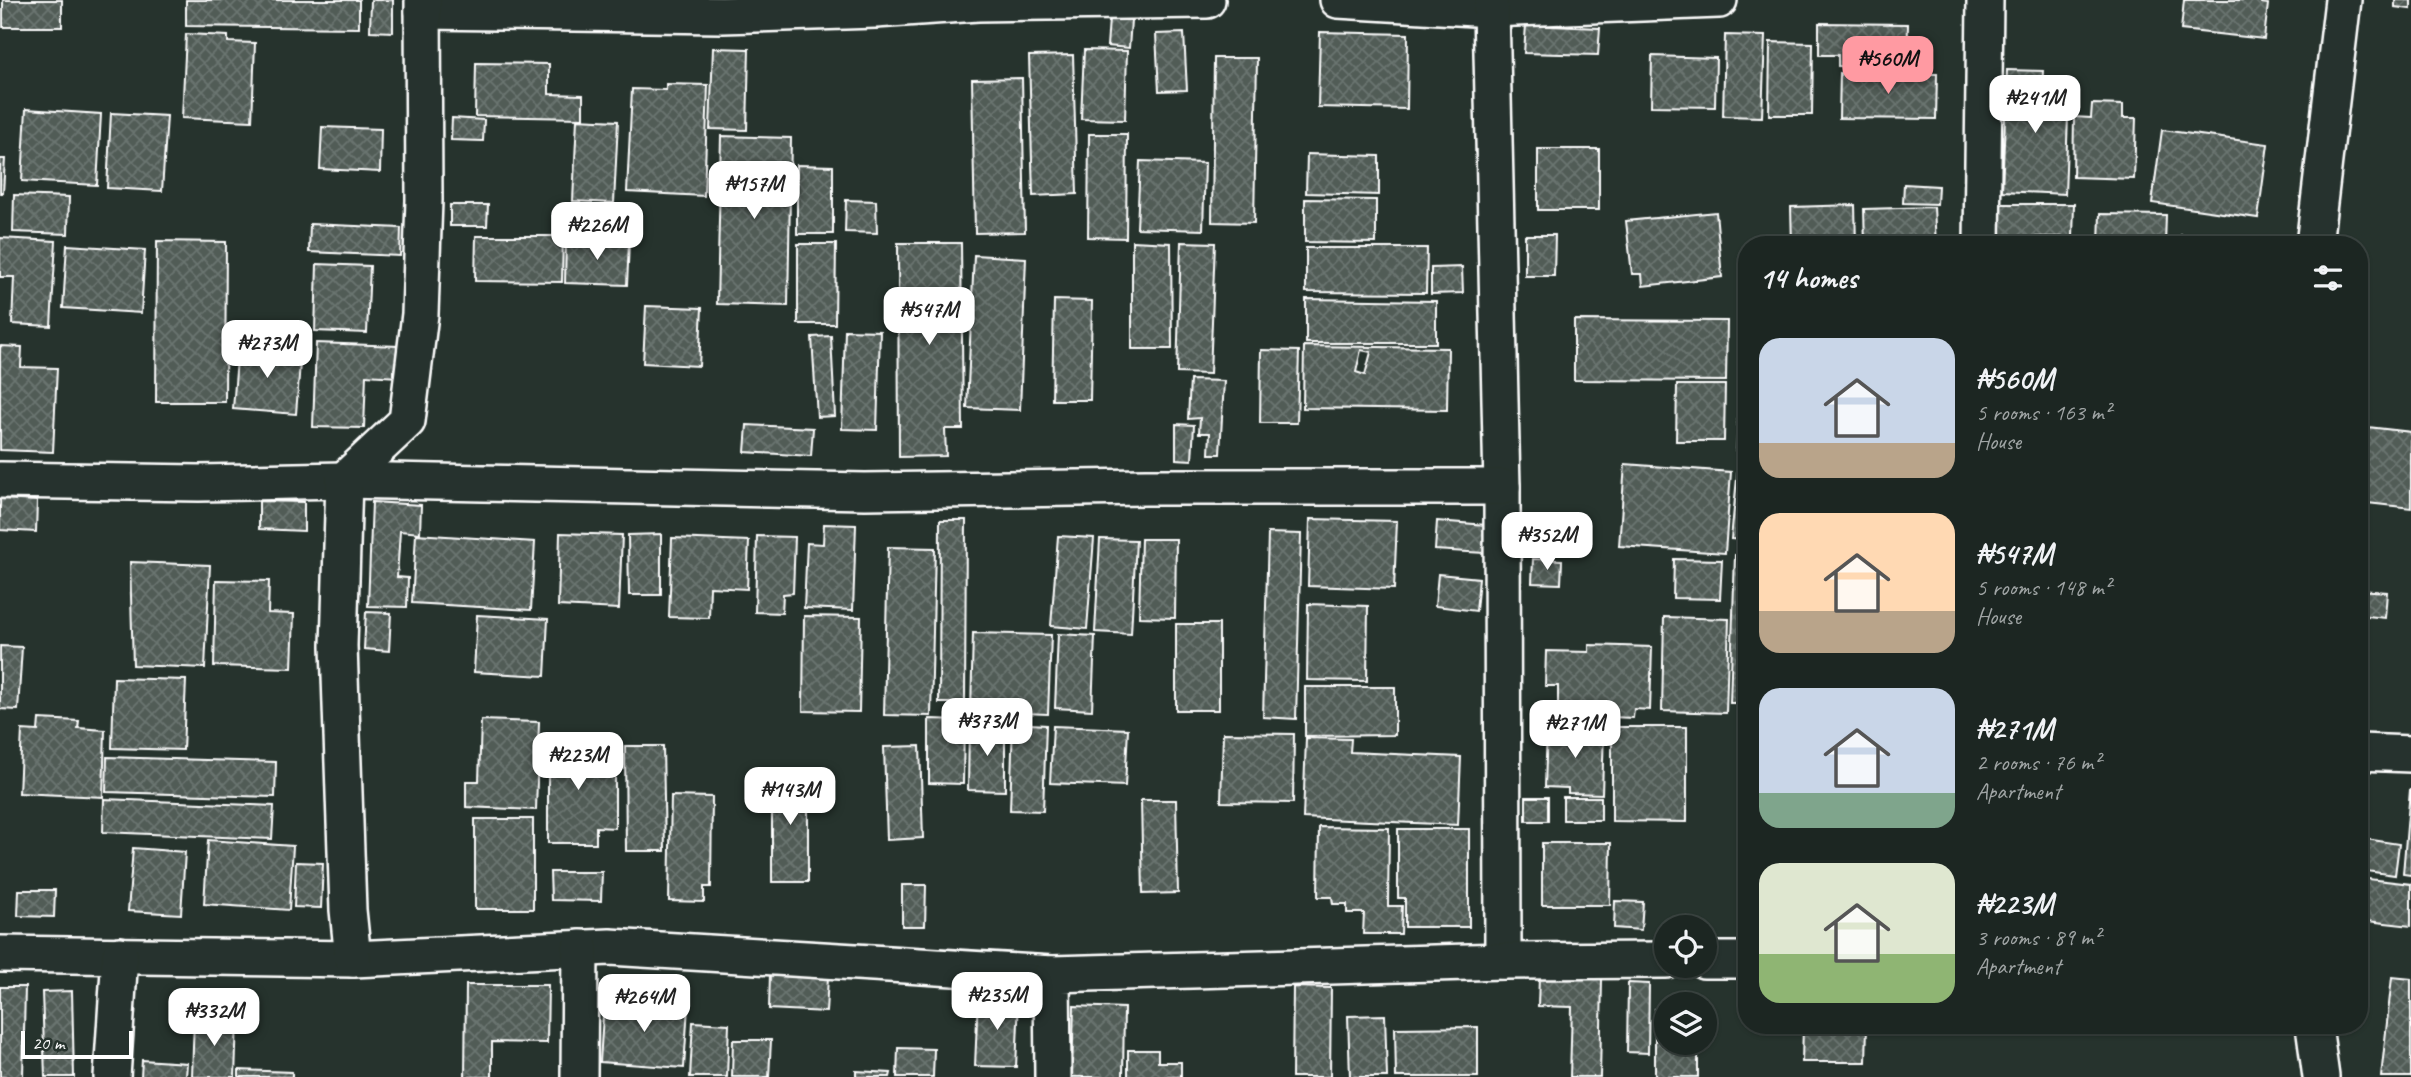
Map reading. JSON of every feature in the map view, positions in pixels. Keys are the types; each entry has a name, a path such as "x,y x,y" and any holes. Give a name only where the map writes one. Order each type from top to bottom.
{"street":[{"path":"353,958 348,909 340,646 344,480 407,421 420,301 424,200 423,6 722,15 875,5 1207,0"},
{"path":"1338,0 1491,9 1719,0"},
{"path":"1982,236 1985,0"},
{"path":"2315,236 2343,0"},
{"path":"1491,9 1502,487 1503,961"},
{"path":"0,480 199,483 344,480 865,491 1146,487 1502,487"},
{"path":"2368,752 2411,754"},
{"path":"0,954 353,958 610,947 1052,974 1503,961 1654,960"},
{"path":"579,1077 580,948"},
{"path":"112,1077 120,955"},
{"path":"1717,960 1738,960"},
{"path":"1052,974 1053,1077"},
{"path":"2315,1034 2321,1077"}],"building":[{"path":"3,0 62,0 62,27 3,27"},
{"path":"186,0 359,0 359,28 186,26"},
{"path":"371,0 393,0 393,32 370,31"},
{"path":"2184,0 2261,0 2261,3 2268,4 2264,39 2181,30"},
{"path":"2395,0 2411,0 2411,9 2395,7"},
{"path":"1109,19 1131,20 1129,48 1107,46"},
{"path":"1819,23 1908,24 1907,67 1838,66 1838,55 1819,55"},
{"path":"1526,25 1600,28 1598,55 1524,53"},
{"path":"1320,32 1408,34 1407,109 1318,107"},
{"path":"1184,33 1187,90 1159,91 1156,34"},
{"path":"186,34 228,36 228,42 255,43 252,121 182,118"},
{"path":"1725,35 1765,36 1762,117 1723,116"},
{"path":"1770,42 1813,43 1812,115 1769,115"},
{"path":"713,48 749,49 747,130 710,129"},
{"path":"1084,50 1127,51 1125,120 1081,119"},
{"path":"1073,55 1077,194 1033,196 1029,56"},
{"path":"1652,56 1716,58 1715,107 1651,106"},
{"path":"1214,58 1257,58 1254,223 1212,222"},
{"path":"476,63 549,64 549,94 583,95 583,118 475,116"},
{"path":"2007,70 2043,71 2042,89 2069,91 2065,194 2002,191"},
{"path":"1840,73 1937,74 1936,119 1839,118"},
{"path":"1022,78 1025,232 975,233 972,79"},
{"path":"666,84 708,85 704,196 627,192 632,89 666,90"},
{"path":"2092,104 2123,105 2123,118 2136,118 2134,179 2073,177 2074,117 2091,118"},
{"path":"26,109 101,114 97,185 22,181"},
{"path":"111,113 167,116 162,191 107,188"},
{"path":"452,118 484,120 483,141 451,140"},
{"path":"577,119 618,121 614,203 573,201"},
{"path":"322,127 381,129 380,172 320,169"},
{"path":"2162,130 2268,144 2258,218 2152,203"},
{"path":"1089,134 1127,134 1126,238 1088,237"},
{"path":"721,136 791,138 788,306 717,304"},
{"path":"1538,149 1599,149 1599,210 1538,210"},
{"path":"1307,154 1379,156 1379,195 1306,193"},
{"path":"0,159 5,159 3,193 0,193"},
{"path":"1140,161 1205,163 1203,230 1137,228"},
{"path":"797,165 833,166 833,234 797,234"},
{"path":"1904,184 1938,186 1937,204 1903,203"},
{"path":"14,195 69,197 68,234 13,232"},
{"path":"1305,199 1376,200 1376,243 1305,242"},
{"path":"846,200 876,201 877,233 845,232"},
{"path":"1994,204 2074,204 2073,236 1994,236"},
{"path":"450,205 488,205 487,226 450,226"},
{"path":"1855,205 1856,236 1792,236 1791,207"},
{"path":"1934,207 1936,236 1865,236 1864,209"},
{"path":"1716,212 1722,277 1643,286 1642,274 1632,274 1626,221"},
{"path":"2100,214 2166,215 2165,236 2099,236"},
{"path":"310,224 401,228 400,256 309,252"},
{"path":"1525,235 1555,235 1554,276 1525,276"},
{"path":"476,236 563,236 562,282 475,281"},
{"path":"0,238 56,241 51,326 12,324 14,277 0,277"},
{"path":"566,240 629,242 627,285 565,283"},
{"path":"157,241 226,242 225,402 156,402"},
{"path":"1132,241 1171,243 1172,349 1132,349"},
{"path":"1181,242 1215,243 1210,374 1177,373"},
{"path":"898,243 961,243 963,429 945,429 946,456 899,457"},
{"path":"798,244 836,244 835,324 798,324"},
{"path":"67,245 145,250 141,313 63,308"},
{"path":"1306,248 1427,248 1426,293 1306,292"},
{"path":"974,255 1026,258 1020,410 967,408"},
{"path":"317,264 370,266 367,333 315,331"},
{"path":"1462,267 1463,293 1431,294 1431,268"},
{"path":"1306,299 1436,301 1436,343 1306,343"},
{"path":"1054,300 1092,301 1090,400 1052,400"},
{"path":"646,306 702,308 699,366 643,363"},
{"path":"1574,320 1727,321 1726,381 1574,380"},
{"path":"845,330 880,331 877,430 842,429"},
{"path":"831,336 835,416 817,417 812,337"},
{"path":"316,343 399,346 398,377 366,375 364,428 313,427"},
{"path":"0,346 22,347 21,367 57,368 53,452 0,450"},
{"path":"238,346 301,350 296,414 233,409"},
{"path":"1304,346 1448,348 1447,410 1303,408","holes":["1361,350 1371,352 1365,375 1356,372"]},
{"path":"1261,350 1299,351 1297,423 1260,423"},
{"path":"1190,380 1224,381 1220,454 1209,454 1210,433 1199,433 1200,418 1188,419"},
{"path":"1677,385 1725,385 1724,441 1676,441"},
{"path":"1738,410 1738,460 1736,460"},
{"path":"1176,424 1194,425 1192,460 1176,459"},
{"path":"747,425 813,428 811,456 745,452"},
{"path":"2368,427 2411,432 2411,508 2368,503"},
{"path":"1625,464 1731,472 1725,553 1619,546"},
{"path":"1738,468 1738,539 1731,539"},
{"path":"0,499 37,501 36,532 0,530"},
{"path":"259,501 304,502 304,531 259,529"},
{"path":"372,502 421,505 420,533 400,531 397,577 408,578 407,607 368,606"},
{"path":"1310,519 1397,521 1394,589 1308,586"},
{"path":"940,520 966,520 965,703 939,703"},
{"path":"1437,521 1486,525 1484,553 1435,550"},
{"path":"824,524 856,525 853,610 804,608 807,543 823,544"},
{"path":"560,533 622,535 619,609 558,606"},
{"path":"1268,533 1301,534 1296,719 1263,717"},
{"path":"416,534 535,542 531,610 412,603"},
{"path":"661,534 661,595 629,595 628,535"},
{"path":"757,536 795,537 793,593 783,594 782,613 755,612"},
{"path":"1058,536 1094,538 1087,629 1051,626"},
{"path":"672,538 749,541 747,589 710,587 709,618 669,617"},
{"path":"1100,539 1136,540 1131,634 1095,632"},
{"path":"1141,539 1176,539 1175,618 1139,617"},
{"path":"888,547 935,548 931,716 884,715"},
{"path":"1735,555 1738,555 1738,703 1730,703"},
{"path":"1533,559 1562,560 1561,584 1532,583"},
{"path":"1674,559 1722,560 1720,599 1673,598"},
{"path":"130,562 210,565 205,668 133,665"},
{"path":"1438,574 1479,578 1476,611 1435,606"},
{"path":"216,580 269,581 268,613 294,614 292,668 214,666"},
{"path":"2368,591 2387,592 2385,618 2368,616"},
{"path":"1308,604 1368,606 1367,681 1307,680"},
{"path":"366,612 391,613 389,651 364,649"},
{"path":"477,615 548,619 545,676 474,672"},
{"path":"804,616 861,617 859,712 803,711"},
{"path":"1664,617 1729,619 1726,713 1662,711"},
{"path":"1176,624 1219,624 1219,710 1176,710"},
{"path":"973,633 1051,635 1048,714 971,711"},
{"path":"1058,634 1095,636 1092,710 1055,708"},
{"path":"1589,645 1652,647 1650,710 1634,709 1633,718 1587,716 1587,708 1558,707 1558,686 1545,686 1546,651 1589,652"},
{"path":"0,646 22,647 18,710 0,709"},
{"path":"114,678 186,680 183,750 112,748"},
{"path":"1305,687 1395,687 1395,735 1305,736"},
{"path":"39,719 79,721 78,728 105,730 103,797 19,793 22,730 38,731"},
{"path":"929,719 964,720 963,784 929,783"},
{"path":"481,720 539,722 536,810 466,807 466,781 479,781"},
{"path":"1013,723 1046,725 1043,811 1010,810"},
{"path":"969,725 1005,725 1005,791 968,790"},
{"path":"1053,726 1128,729 1125,786 1050,783"},
{"path":"1612,727 1687,727 1687,822 1612,821"},
{"path":"1547,728 1604,730 1602,794 1568,793 1568,788 1545,787"},
{"path":"1223,733 1294,734 1293,803 1221,802"},
{"path":"548,738 596,738 596,775 615,775 615,828 596,827 596,843 548,843"},
{"path":"1306,738 1351,739 1350,752 1461,757 1458,825 1303,818"},
{"path":"625,746 663,746 665,851 626,851"},
{"path":"920,746 923,838 887,840 884,747"},
{"path":"107,757 276,762 275,797 106,792"},
{"path":"772,771 808,771 808,882 772,882"},
{"path":"2411,790 2411,875 2403,874"},
{"path":"671,796 712,797 711,887 704,887 704,902 669,901"},
{"path":"1526,797 1548,797 1548,821 1526,821"},
{"path":"1563,797 1601,797 1601,820 1563,820"},
{"path":"104,799 274,806 272,839 103,832"},
{"path":"1141,800 1176,800 1178,893 1143,894"},
{"path":"475,819 533,819 533,909 475,909"},
{"path":"1319,827 1389,828 1388,906 1402,906 1401,934 1363,934 1364,913 1347,913 1347,904 1333,904 1332,897 1318,897"},
{"path":"1398,829 1469,829 1469,927 1405,927 1405,898 1398,898"},
{"path":"2368,839 2399,844 2395,875 2368,871"},
{"path":"208,840 293,846 289,910 204,904"},
{"path":"1542,843 1611,843 1610,905 1542,905"},
{"path":"133,848 185,852 181,914 128,911"},
{"path":"296,862 323,863 321,908 294,907"},
{"path":"550,872 602,872 601,901 551,900"},
{"path":"2368,879 2411,884 2411,926 2368,921"},
{"path":"902,885 926,885 925,926 902,926"},
{"path":"19,890 55,890 54,917 18,916"},
{"path":"1615,901 1643,902 1641,930 1614,928"},
{"path":"770,974 828,977 826,1012 769,1009"},
{"path":"1539,977 1602,979 1600,1077 1570,1077 1572,1007 1538,1006"},
{"path":"2392,977 2411,979 2411,1077 2381,1077"},
{"path":"1628,983 1649,984 1648,1053 1627,1052"},
{"path":"466,985 548,985 547,1043 492,1042 492,1077 465,1077"},
{"path":"0,987 25,987 23,1077 0,1077"},
{"path":"1293,987 1331,988 1330,1077 1292,1077"},
{"path":"72,991 74,1077 45,1077 42,992"},
{"path":"978,997 1019,1000 1016,1067 975,1066"},
{"path":"604,1000 688,1006 684,1068 600,1062"},
{"path":"1074,1006 1124,1008 1123,1077 1072,1077"},
{"path":"1385,1015 1387,1077 1350,1077 1348,1016"},
{"path":"194,1018 237,1020 235,1077 192,1077"},
{"path":"693,1022 729,1024 727,1077 690,1077"},
{"path":"1478,1027 1478,1077 1396,1077 1395,1028"},
{"path":"1803,1034 1867,1034 1866,1062 1802,1062"},
{"path":"733,1040 771,1040 769,1077 732,1077"},
{"path":"898,1048 934,1049 933,1077 897,1077"},
{"path":"1128,1050 1158,1050 1158,1062 1181,1062 1181,1077 1128,1077"},
{"path":"1655,1055 1698,1055 1698,1077 1655,1077"},
{"path":"142,1060 187,1063 186,1077 141,1077"},
{"path":"239,1070 292,1072 292,1077 239,1077"},
{"path":"856,1071 891,1073 890,1077 856,1077"}]}
